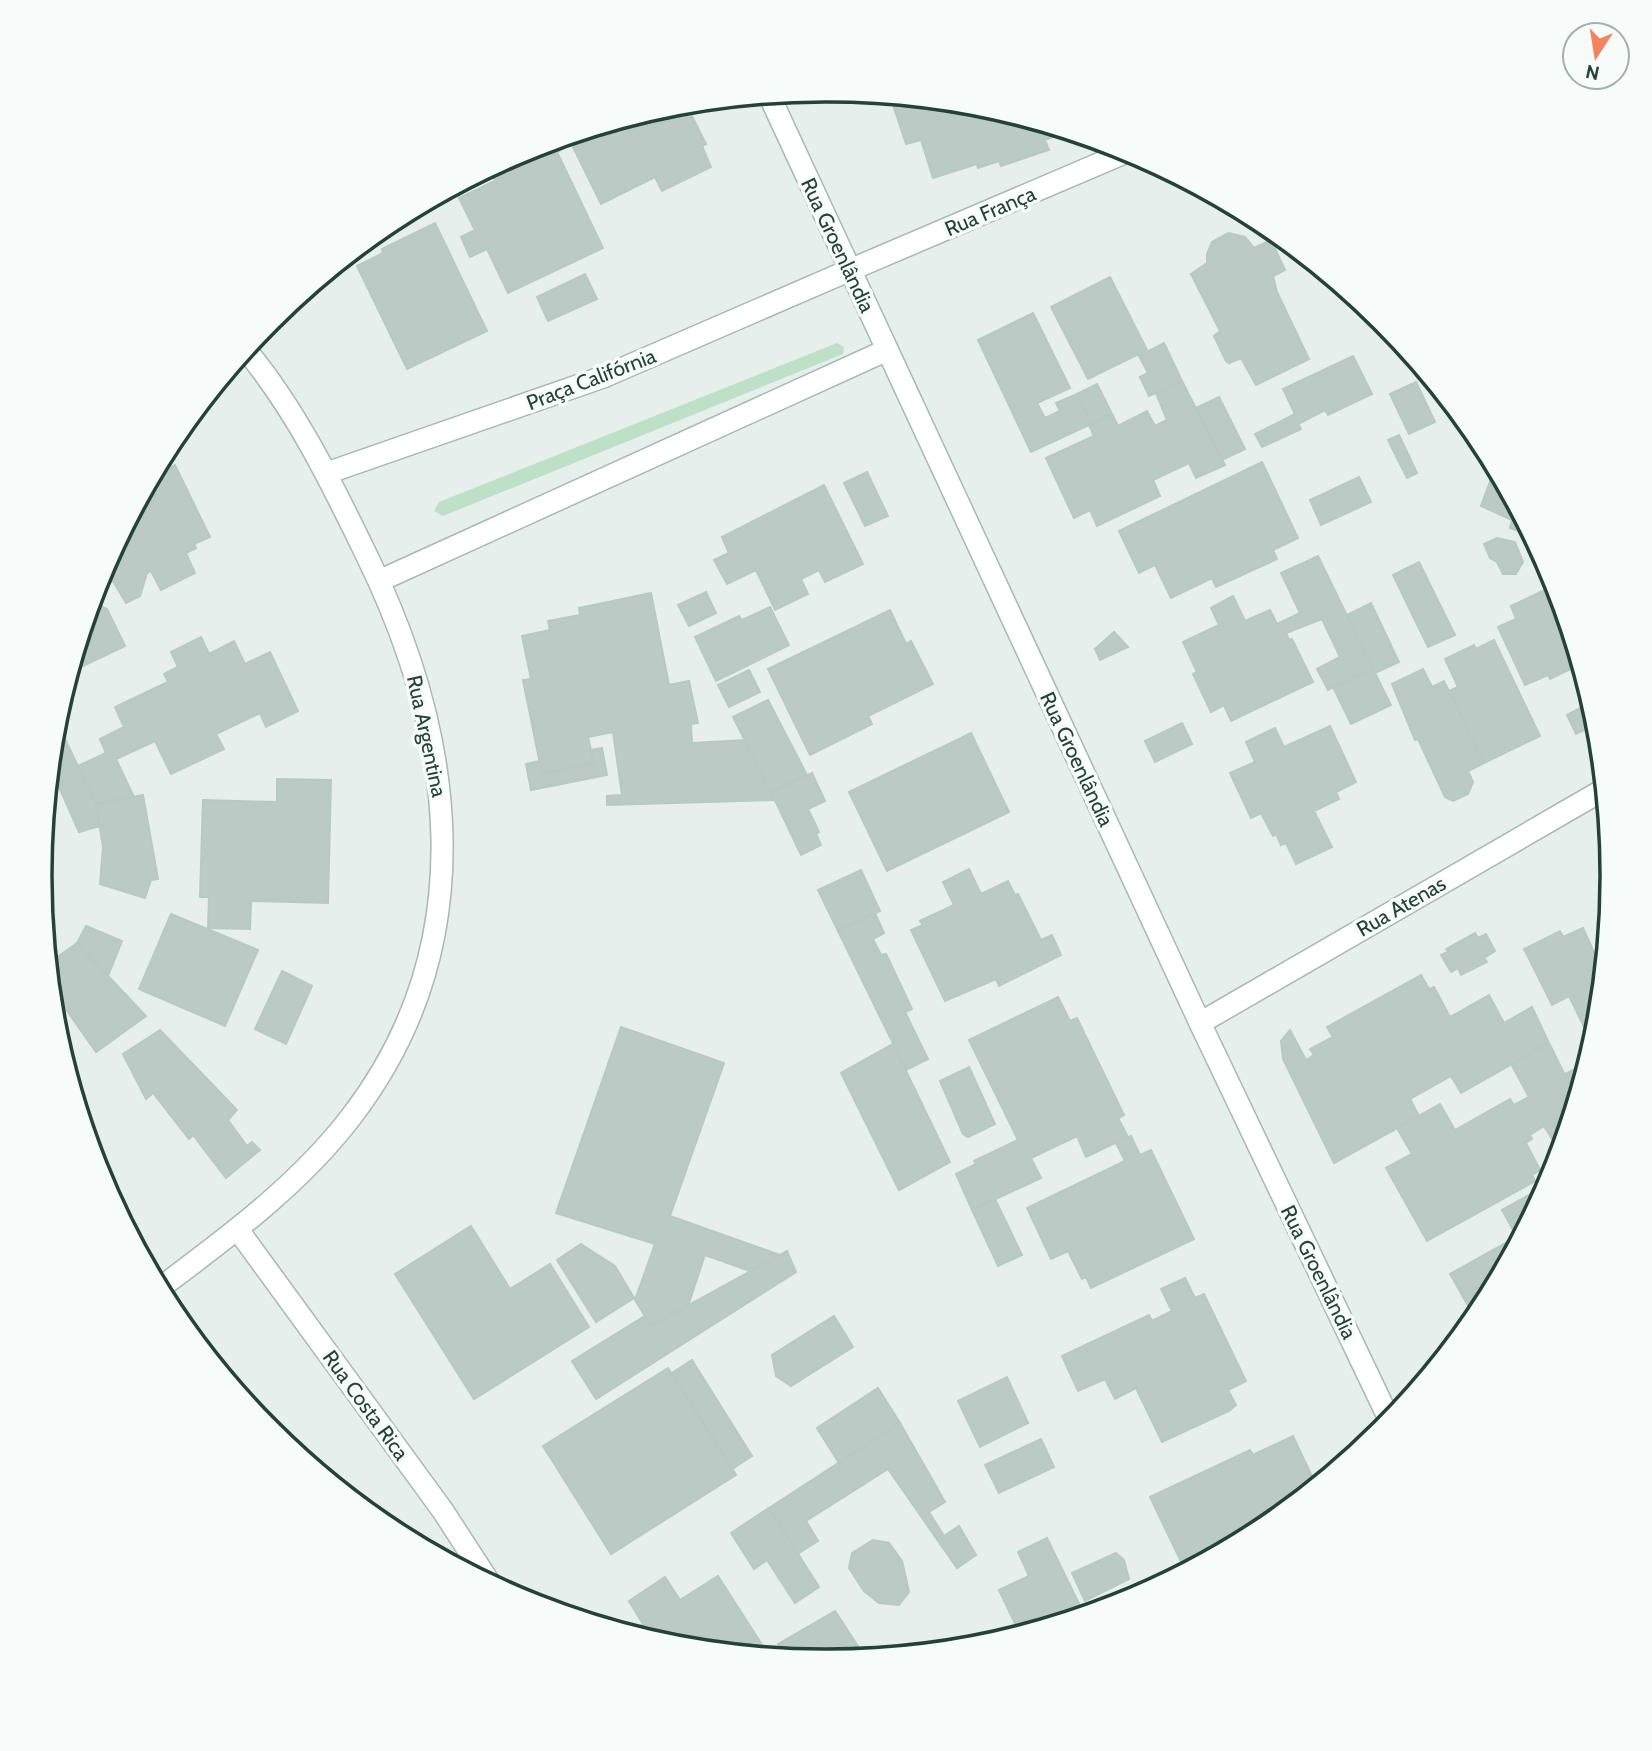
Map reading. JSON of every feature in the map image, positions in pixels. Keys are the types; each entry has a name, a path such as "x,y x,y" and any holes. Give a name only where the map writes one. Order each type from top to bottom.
{"street":[{"name":"Rua Groenlândia","path":"773,104 1200,1023 1385,1410"},
{"name":"Rua França","path":"850,270 1113,158"},
{"name":"Praça Califórnia","path":"327,473 603,377 850,270"},
{"path":"380,581 887,350"},
{"name":"Rua Argentina","path":"168,1282 239,1230 319,1155 352,1116 382,1073 409,1017 429,958 443,864 442,803 434,746 420,687 380,581 327,473 265,373 252,357"},
{"name":"Rua Atenas","path":"1200,1023 1595,794"},
{"name":"Rua Costa Rica","path":"239,1230 435,1500 479,1566"}],"green space":[{"path":"837,343 844,347 843,354 443,516 434,511 439,502"}],"building":[{"path":"893,106 977,117 1053,137 1045,140 1049,150 1001,166 999,161 978,168 977,164 933,178 921,140 906,144"},
{"path":"692,116 706,144 702,146 711,167 662,191 655,177 601,204 572,145 626,128"},
{"path":"566,147 557,152 603,248 508,293 487,249 470,257 461,237 475,230 459,198 495,181 493,178"},
{"path":"435,223 487,331 407,369 357,266 383,253 382,249"},
{"path":"1228,233 1245,237 1254,248 1269,241 1273,245 1285,270 1273,276 1277,292 1309,359 1256,385 1241,358 1229,363 1226,361 1214,336 1220,331 1191,274 1207,263 1212,242"},
{"path":"585,274 597,299 548,321 537,297"},
{"path":"1110,277 1147,350 1088,379 1051,307"},
{"path":"1033,313 1070,388 1037,403 1045,418 1060,411 1056,403 1077,394 1091,424 1031,452 978,340"},
{"path":"1164,343 1182,381 1149,396 1140,377 1148,373 1139,356"},
{"path":"1353,356 1372,394 1328,415 1325,410 1298,424 1301,429 1262,447 1255,434 1295,414 1283,389"},
{"path":"1182,381 1225,465 1196,478 1189,463 1153,480 1160,496 1097,526 1090,510 1074,518 1046,458 1094,436 1089,425 1112,414 1118,426 1147,411 1155,426 1167,420 1156,393"},
{"path":"1416,382 1435,422 1409,434 1390,394"},
{"path":"1097,384 1112,414 1091,424 1077,394"},
{"path":"1219,397 1245,449 1222,460 1196,408"},
{"path":"1399,435 1417,473 1407,478 1388,440"},
{"path":"1262,462 1298,538 1273,550 1277,559 1216,587 1212,578 1171,598 1155,565 1139,573 1119,531"},
{"path":"175,465 210,537 194,544 196,548 186,553 195,573 161,590 151,571 147,573 140,596 126,603 113,581 110,582 132,533 169,468"},
{"path":"867,472 888,516 865,526 844,483"},
{"path":"1359,477 1371,502 1321,525 1310,500"},
{"path":"1491,480 1519,531 1510,528 1512,520 1481,506"},
{"path":"824,485 863,564 825,582 819,570 801,579 808,594 775,610 756,570 727,584 714,560 729,553 722,537"},
{"path":"1497,538 1515,542 1523,562 1516,574 1503,574 1497,562 1490,558 1484,544"},
{"path":"1318,556 1373,669 1328,690 1317,669 1340,657 1322,619 1286,633 1289,640 1292,639 1313,682 1231,721 1224,705 1211,712 1193,674 1197,672 1183,642 1219,625 1211,608 1233,596 1245,621 1270,610 1277,624 1300,613 1281,573"},
{"path":"1419,562 1455,635 1428,647 1393,575"},
{"path":"1545,590 1571,669 1550,679 1548,675 1525,685 1498,627 1516,619 1511,606"},
{"path":"706,592 716,613 689,626 678,605"},
{"path":"651,593 669,685 689,681 698,723 691,724 692,743 745,740 775,800 607,805 607,796 622,795 613,732 588,737 594,763 542,774 523,680 531,679 522,636 550,630 548,621 580,615 579,608"},
{"path":"1371,603 1399,662 1375,673 1347,615"},
{"path":"101,606 107,609 125,646 82,666"},
{"path":"770,607 789,645 716,681 695,637 739,616 742,620"},
{"path":"890,610 906,644 911,641 933,684 868,716 872,724 810,755 768,669"},
{"path":"1114,632 1128,647 1100,660 1095,649"},
{"path":"201,637 209,654 234,641 245,664 270,652 298,711 266,727 260,713 216,734 224,749 171,774 155,741 116,759 134,797 96,804 78,766 106,753 100,739 124,727 115,707 168,682 164,674 178,667 171,652"},
{"path":"1494,640 1540,736 1484,763 1449,691 1458,687 1445,659 1474,645 1476,649"},
{"path":"1373,669 1391,705 1351,724 1333,687"},
{"path":"1423,669 1432,687 1444,681 1484,763 1468,771 1473,782 1468,794 1453,801 1445,797 1418,739 1415,740 1392,684"},
{"path":"749,670 760,692 729,707 718,685"},
{"path":"768,700 807,775 771,792 733,717"},
{"path":"1581,708 1586,729 1576,734 1567,715"},
{"path":"1182,723 1192,744 1155,762 1145,741"},
{"path":"1330,726 1356,782 1336,792 1339,799 1314,811 1332,847 1296,864 1286,843 1281,845 1276,834 1273,836 1261,813 1251,818 1230,773 1255,762 1246,742 1275,728 1284,747"},
{"path":"971,733 1009,812 887,871 849,792"},
{"path":"65,739 96,804 100,826 79,832 58,785"},
{"path":"602,748 607,775 531,790 526,764 539,761 542,774 594,763 591,750"},
{"path":"812,773 825,801 808,809 819,832 816,834 821,845 801,855 771,792"},
{"path":"277,779 331,780 328,903 251,901 250,929 208,928 209,897 200,897 203,800 277,802"},
{"path":"143,795 158,879 151,880 145,898 100,884 103,847 96,804"},
{"path":"969,869 981,894 1008,881 1015,895 1018,894 1041,940 1052,935 1061,955 999,986 996,979 945,1001 911,930 923,925 920,921 954,905 943,882"},
{"path":"861,870 880,911 838,931 818,890"},
{"path":"875,913 884,933 873,939 881,955 886,954 912,1009 905,1012 928,1059 906,1070 838,931"},
{"path":"171,914 258,950 225,1026 139,989"},
{"path":"86,926 122,941 108,976 77,943"},
{"path":"1583,928 1595,955 1585,1028 1569,996 1552,1005 1524,949 1560,931 1563,937"},
{"path":"1475,933 1478,938 1486,934 1495,951 1484,958 1487,962 1461,975 1458,968 1451,972 1441,955 1448,952 1446,949"},
{"path":"77,943 146,1016 96,1052 64,1006 57,957"},
{"path":"282,971 312,986 286,1044 255,1029"},
{"path":"1421,975 1429,989 1434,987 1450,1017 1489,995 1504,1023 1532,1007 1549,1043 1461,1093 1451,1076 1410,1099 1419,1116 1334,1163 1283,1059 1281,1041 1290,1030 1306,1060 1314,1055 1310,1049 1333,1037 1327,1027"},
{"path":"1058,997 1070,1021 1077,1018 1124,1115 1118,1118 1128,1137 1086,1157 1077,1136 1031,1158 1041,1178 972,1210 956,1174 976,1164 974,1161 1018,1140 969,1040"},
{"path":"621,1027 724,1063 670,1216 780,1255 750,1271 705,1255 688,1306 651,1326 635,1300 655,1244 556,1213"},
{"path":"160,1030 237,1110 228,1120 247,1146 252,1142 260,1150 226,1178 193,1135 189,1139 153,1093 146,1099 123,1054"},
{"path":"1549,1043 1570,1085 1552,1140 1544,1126 1530,1135 1532,1139 1526,1143 1540,1170 1532,1175 1535,1181 1427,1241 1386,1168 1412,1154 1397,1128 1440,1104 1455,1130 1510,1099 1514,1105 1529,1097 1511,1064"},
{"path":"893,1044 950,1162 899,1190 841,1073"},
{"path":"969,1067 995,1124 968,1137 963,1134 940,1081"},
{"path":"1575,1069 1570,1085 1565,1074"},
{"path":"1131,1136 1140,1155 1151,1150 1194,1239 1091,1288 1086,1277 1082,1279 1068,1251 1051,1259 1027,1208 1125,1161 1116,1143"},
{"path":"1531,1194 1513,1230 1502,1210"},
{"path":"995,1199 1022,1255 998,1266 972,1210"},
{"path":"471,1226 510,1289 550,1264 589,1327 474,1399 395,1274"},
{"path":"1507,1242 1468,1306 1450,1274"},
{"path":"581,1244 615,1266 634,1298 596,1322 557,1260"},
{"path":"787,1251 796,1272 596,1399 572,1361 645,1316 651,1326"},
{"path":"1185,1278 1195,1298 1204,1294 1246,1381 1228,1390 1236,1405 1229,1411 1162,1442 1136,1388 1115,1399 1105,1379 1078,1391 1062,1356 1149,1315 1152,1321 1172,1311 1161,1289"},
{"path":"834,1316 853,1347 791,1386 776,1376 772,1355"},
{"path":"692,1360 752,1456 732,1469 672,1373"},
{"path":"668,1368 736,1475 611,1554 543,1446"},
{"path":"1007,1377 1028,1423 980,1447 958,1401"},
{"path":"878,1388 900,1423 839,1463 817,1428"},
{"path":"900,1423 945,1502 929,1512 944,1536 959,1526 976,1555 957,1568 888,1469 806,1521 818,1541 797,1554 769,1508"},
{"path":"1293,1436 1312,1477 1256,1519 1181,1562 1150,1497 1250,1450 1253,1455"},
{"path":"1041,1439 1054,1467 999,1493 985,1465"},
{"path":"769,1508 819,1587 795,1603 767,1560 754,1569 731,1533"},
{"path":"1047,1538 1080,1606 1016,1625 999,1590 1029,1576 1018,1552"},
{"path":"873,1540 889,1543 902,1561 909,1592 899,1605 879,1603 864,1591 849,1568 852,1553"},
{"path":"1116,1553 1124,1560 1129,1579 1085,1601 1072,1573"},
{"path":"718,1576 763,1646 675,1634 640,1626 643,1624 629,1601 665,1577 680,1600"},
{"path":"835,1611 852,1637 834,1649 780,1647 778,1644"},
{"path":"852,1637 859,1648 834,1649"}]}
